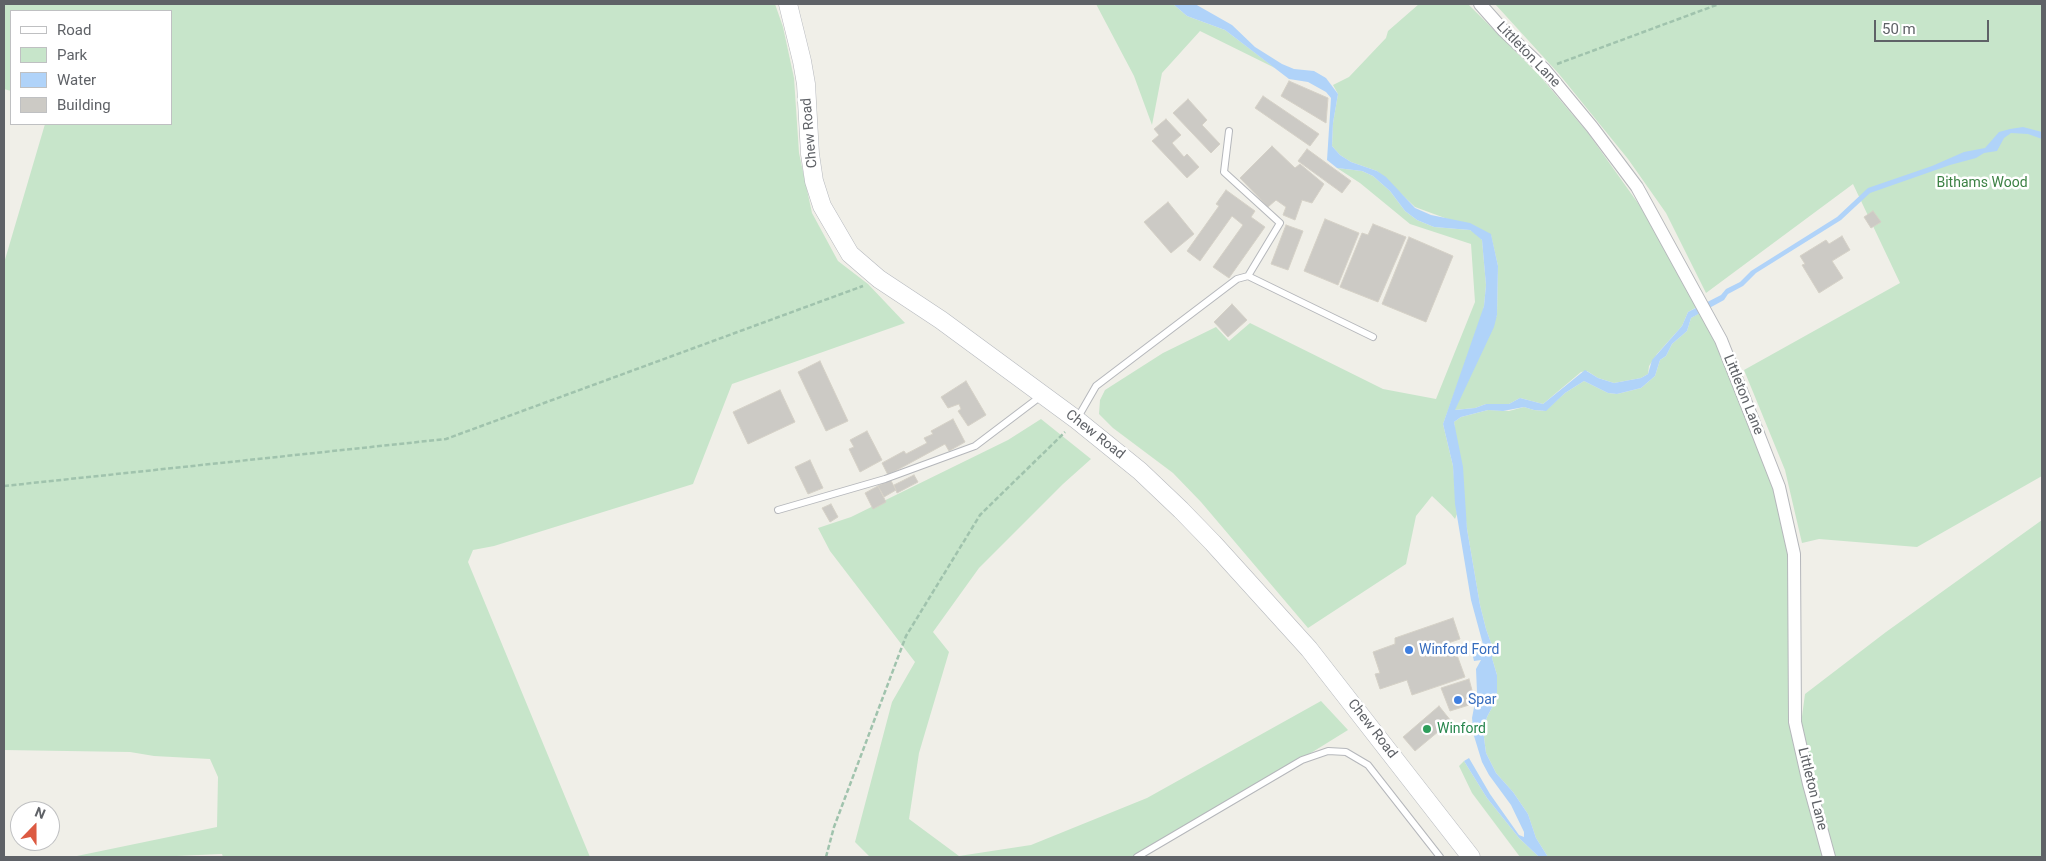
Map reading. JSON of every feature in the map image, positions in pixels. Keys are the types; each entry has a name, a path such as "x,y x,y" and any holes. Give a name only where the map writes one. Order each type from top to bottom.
{"main road":[{"name":"Chew Road","path":"788,4 802,61 814,181 822,206 850,254 879,279 941,320 1077,420 1140,470 1181,510 1274,610 1340,686 1471,857"}],"street":[{"name":"Littleton Lane","path":"1480,4 1504,31 1544,68 1637,187 1721,340 1779,487 1794,554 1796,722 1809,784 1829,857"}],"lane":[{"path":"1229,131 1224,172 1280,223 1248,276"},
{"path":"1077,420 1096,386 1237,279 1248,276 1373,337"},
{"path":"778,510 885,479 975,446 1042,396"},
{"path":"1137,857 1302,760 1328,751 1346,752 1368,765 1440,857"}],"path":[{"path":"1544,68 1720,4"},
{"path":"4,486 446,439 879,279"},
{"path":"826,857 834,827 906,636 980,515 1077,420"}],"green space":[{"path":"4,4 775,4 783,27 794,78 799,153 812,213 838,261 868,284 905,323 732,384 693,484 494,546 473,550 468,562 590,857 223,857 222,854 154,857 72,857 217,827 218,777 210,759 154,756 130,752 4,750 4,263 45,125 172,125 172,10 10,10 10,91 4,89"},
{"path":"1096,4 1173,4 1187,16 1225,30 1275,68 1200,31 1162,73 1152,125 1134,76"},
{"path":"1419,4 1468,4 1539,75 1588,133 1640,206 1697,307 1688,312 1682,326 1657,354 1649,366 1648,374 1641,378 1614,383 1598,378 1587,371 1581,372 1543,404 1520,398 1509,404 1486,404 1475,408 1454,410 1497,315 1498,266 1491,235 1415,207 1377,171 1351,162 1340,155 1332,146 1333,123 1338,94 1333,85 1349,77 1386,38 1388,31"},
{"name":"Bithams Wood","path":"1495,4 2042,4 2042,476 1917,547 1819,539 1802,543 1785,470 1744,370 1900,283 1853,184 1706,293 1666,213 1628,159 1559,74"},
{"path":"1337,168 1362,171 1373,176 1390,191 1405,211 1417,220 1434,227 1470,230 1477,234 1482,240 1486,285 1480,323 1443,424 1453,466 1457,514 1455,519 1432,496 1416,516 1406,564 1308,628 1201,502 1173,473 1113,428 1099,414 1100,400 1105,390 1163,353 1216,327 1229,341 1250,323 1383,389 1436,399 1475,302 1471,244 1410,224 1360,183"},
{"path":"1701,312 1730,374 1775,492 1791,558 1790,727 1824,857 1548,857 1536,838 1528,814 1513,792 1496,773 1486,753 1483,730 1487,717 1497,698 1497,675 1492,658 1494,647 1486,629 1480,605 1467,529 1454,422 1461,417 1488,410 1509,411 1524,407 1545,411 1565,393 1584,381 1608,393 1617,394 1641,388 1655,376 1660,360 1666,356 1672,344 1687,331 1691,318"},
{"path":"1041,419 1091,459 1063,484 979,568 933,632 949,652 919,753 909,819 959,856 1031,845 1147,798 1321,701 1348,730 1143,857 870,857 855,842 892,702 915,662 830,551 818,528 851,517 1008,440"},
{"path":"2042,520 2042,857 1835,857 1801,724 1805,694 1886,632"},
{"path":"1464,761 1487,798 1519,838 1539,857 1520,857 1472,793 1459,766"}],"water":[{"path":"1173,4 1195,4 1232,25 1255,47 1282,64 1294,69 1314,71 1326,78 1338,94 1333,123 1332,146 1340,155 1351,162 1377,171 1386,177 1415,208 1431,215 1470,223 1491,234 1498,266 1497,315 1494,327 1455,410 1475,408 1486,404 1509,404 1520,398 1543,404 1585,370 1598,378 1614,383 1641,378 1648,374 1652,360 1682,326 1688,312 1721,295 1726,289 1740,282 1751,271 1837,217 1868,188 1932,166 1964,152 1985,148 1999,132 2023,127 2042,132 2042,139 2028,134 2011,133 2004,138 1997,151 1984,153 1976,158 1950,165 1870,193 1841,220 1756,273 1743,286 1728,294 1724,300 1691,318 1687,331 1672,344 1666,356 1660,360 1655,376 1641,388 1617,394 1608,393 1584,381 1565,393 1546,411 1524,407 1503,411 1488,410 1461,417 1454,422 1463,467 1467,529 1480,605 1486,629 1494,646 1492,658 1497,675 1497,698 1487,717 1483,730 1486,753 1496,773 1513,792 1528,814 1536,838 1548,857 1539,857 1519,838 1487,798 1464,761 1469,758 1490,794 1519,835 1524,837 1524,832 1511,805 1482,762 1474,736 1472,718 1477,692 1476,669 1481,660 1474,661 1472,652 1484,648 1471,600 1455,504 1453,466 1443,424 1484,306 1486,285 1482,240 1470,230 1434,227 1417,220 1405,211 1390,191 1373,176 1362,171 1337,168 1327,160 1331,98 1326,92 1308,82 1289,79 1225,30 1187,16"}],"building":[{"path":"1289,81 1328,98 1326,123 1281,96"},
{"path":"1263,96 1319,134 1310,146 1255,108"},
{"path":"1188,99 1207,120 1202,125 1220,144 1211,153 1173,113"},
{"path":"1166,119 1181,135 1172,143 1184,157 1187,154 1199,167 1187,178 1152,141 1159,135 1154,129"},
{"path":"1272,146 1295,168 1300,164 1324,184 1312,203 1302,200 1295,220 1283,215 1286,207 1276,200 1268,207 1240,178"},
{"path":"1307,149 1351,181 1342,193 1298,161"},
{"path":"1226,190 1255,211 1251,217 1265,227 1229,278 1213,267 1243,225 1232,216 1200,261 1187,251 1219,206 1216,204"},
{"path":"1168,202 1194,234 1171,253 1144,222"},
{"path":"1873,211 1881,222 1871,228 1864,217"},
{"path":"1325,219 1359,233 1338,285 1304,271"},
{"path":"1373,224 1406,237 1378,302 1340,287 1362,233 1368,235"},
{"path":"1286,225 1303,231 1288,270 1271,264"},
{"path":"1842,236 1850,250 1832,261 1843,278 1819,293 1802,265 1805,264 1800,256 1826,240 1829,244"},
{"path":"1409,237 1453,256 1426,322 1382,304"},
{"path":"1232,304 1247,320 1228,337 1214,322"},
{"path":"820,361 848,421 826,431 798,372"},
{"path":"966,381 986,415 968,426 958,411 961,409 959,404 948,408 941,397"},
{"path":"780,390 795,422 748,444 733,412"},
{"path":"953,419 965,442 949,451 945,444 888,475 882,463 904,451 906,454 927,443 924,438 933,434 931,431"},
{"path":"867,431 882,460 860,472 849,449 854,447 850,440"},
{"path":"810,460 823,488 808,494 795,467"},
{"path":"914,475 918,482 897,493 894,485"},
{"path":"890,479 896,490 884,497 878,486"},
{"path":"878,486 886,502 873,509 865,493"},
{"path":"831,504 838,517 830,522 822,508"},
{"path":"1453,618 1460,639 1442,645 1445,652 1452,649 1454,656 1457,655 1465,677 1412,695 1407,680 1380,689 1375,674 1380,673 1373,652 1395,644 1395,638"},
{"name":"Spar","path":"1469,679 1473,694 1469,705 1450,711 1441,688"},
{"name":"Winford","path":"1439,706 1451,721 1415,751 1403,737"}],"place":[{"name":"Winford Ford","path":"1409,650"},
{"name":"Spar","path":"1458,700"},
{"name":"Winford","path":"1427,729"}]}
